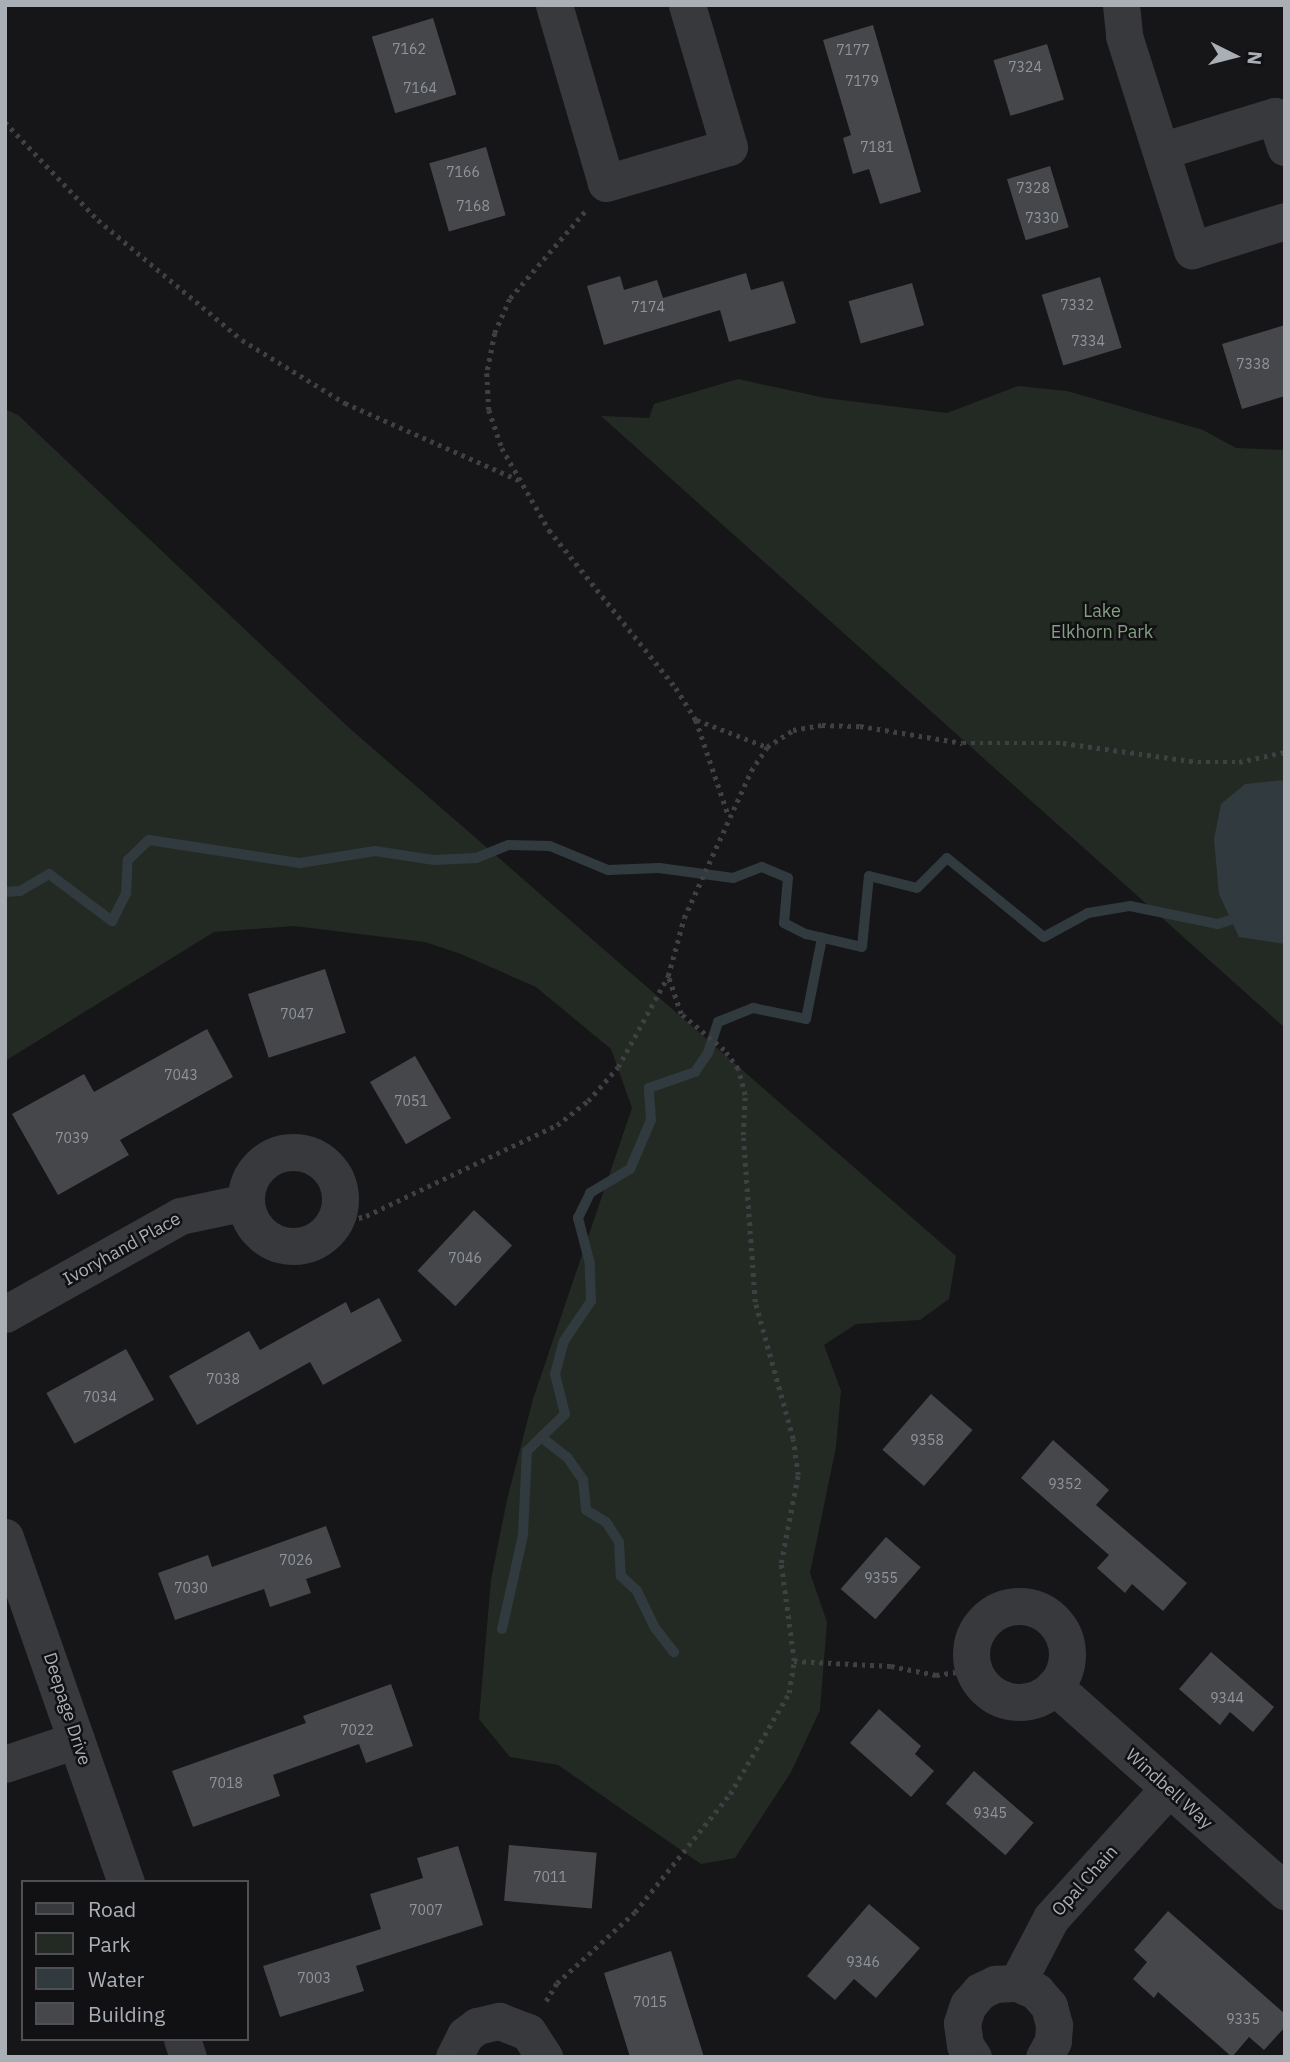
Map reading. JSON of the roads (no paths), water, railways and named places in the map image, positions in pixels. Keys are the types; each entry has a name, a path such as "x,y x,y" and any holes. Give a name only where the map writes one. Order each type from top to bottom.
{"street":[{"path":"554,5 606,183 729,147 687,5"},
{"path":"1121,5 1124,36 1192,250 1285,221"},
{"path":"1161,151 1275,116 1285,147"},
{"path":"289,1151 310,1154 325,1163 337,1183 340,1207 334,1224 317,1240 295,1246 276,1243 261,1234 246,1202 250,1179 261,1164 289,1151"},
{"name":"Ivoryhand Place","path":"5,1314 180,1216 246,1202"},
{"name":"Deepage Drive","path":"5,1537 125,1880"},
{"path":"1016,1606 1034,1608 1050,1618 1065,1639 1067,1657 1054,1686 1038,1698 1021,1702 1001,1699 988,1692 973,1670 970,1651 985,1619 1016,1606"},
{"name":"Windbell Way","path":"1054,1686 1285,1891"},
{"path":"5,1765 76,1740"},
{"name":"Opal Chain","path":"1017,1983 1051,1918 1168,1789"},
{"path":"973,2057 965,2045 962,2023 968,2005 980,1991 995,1984 1017,1983 1036,1991 1049,2006 1054,2025 1044,2057"},
{"path":"454,2057 464,2035 477,2026 499,2021 536,2044"}],"water":[{"path":"1285,780 1285,944 1239,937 1219,894 1214,839 1221,804 1245,784"}],"waterway":[{"path":"5,892 20,891 49,874 112,921 126,893 128,860 149,840 300,863 375,851 434,860 476,858 509,845 550,846 608,870 659,868 733,878 762,867 788,878 784,923 806,934 862,947 869,876 917,888 947,858 1044,937 1088,913 1130,906 1218,924 1242,916"},
{"path":"502,1629 523,1535 527,1451 565,1414 555,1374 564,1341 591,1301 590,1264 578,1218 590,1193 630,1169 651,1120 649,1088 695,1072 708,1053 718,1022 753,1008 806,1019 822,938"},
{"path":"541,1437 567,1457 583,1480 586,1510 606,1522 619,1542 621,1576 637,1591 655,1628 674,1652"}],"park label":[{"name":"Lake Elkhorn Park","path":"1102,622"}]}
